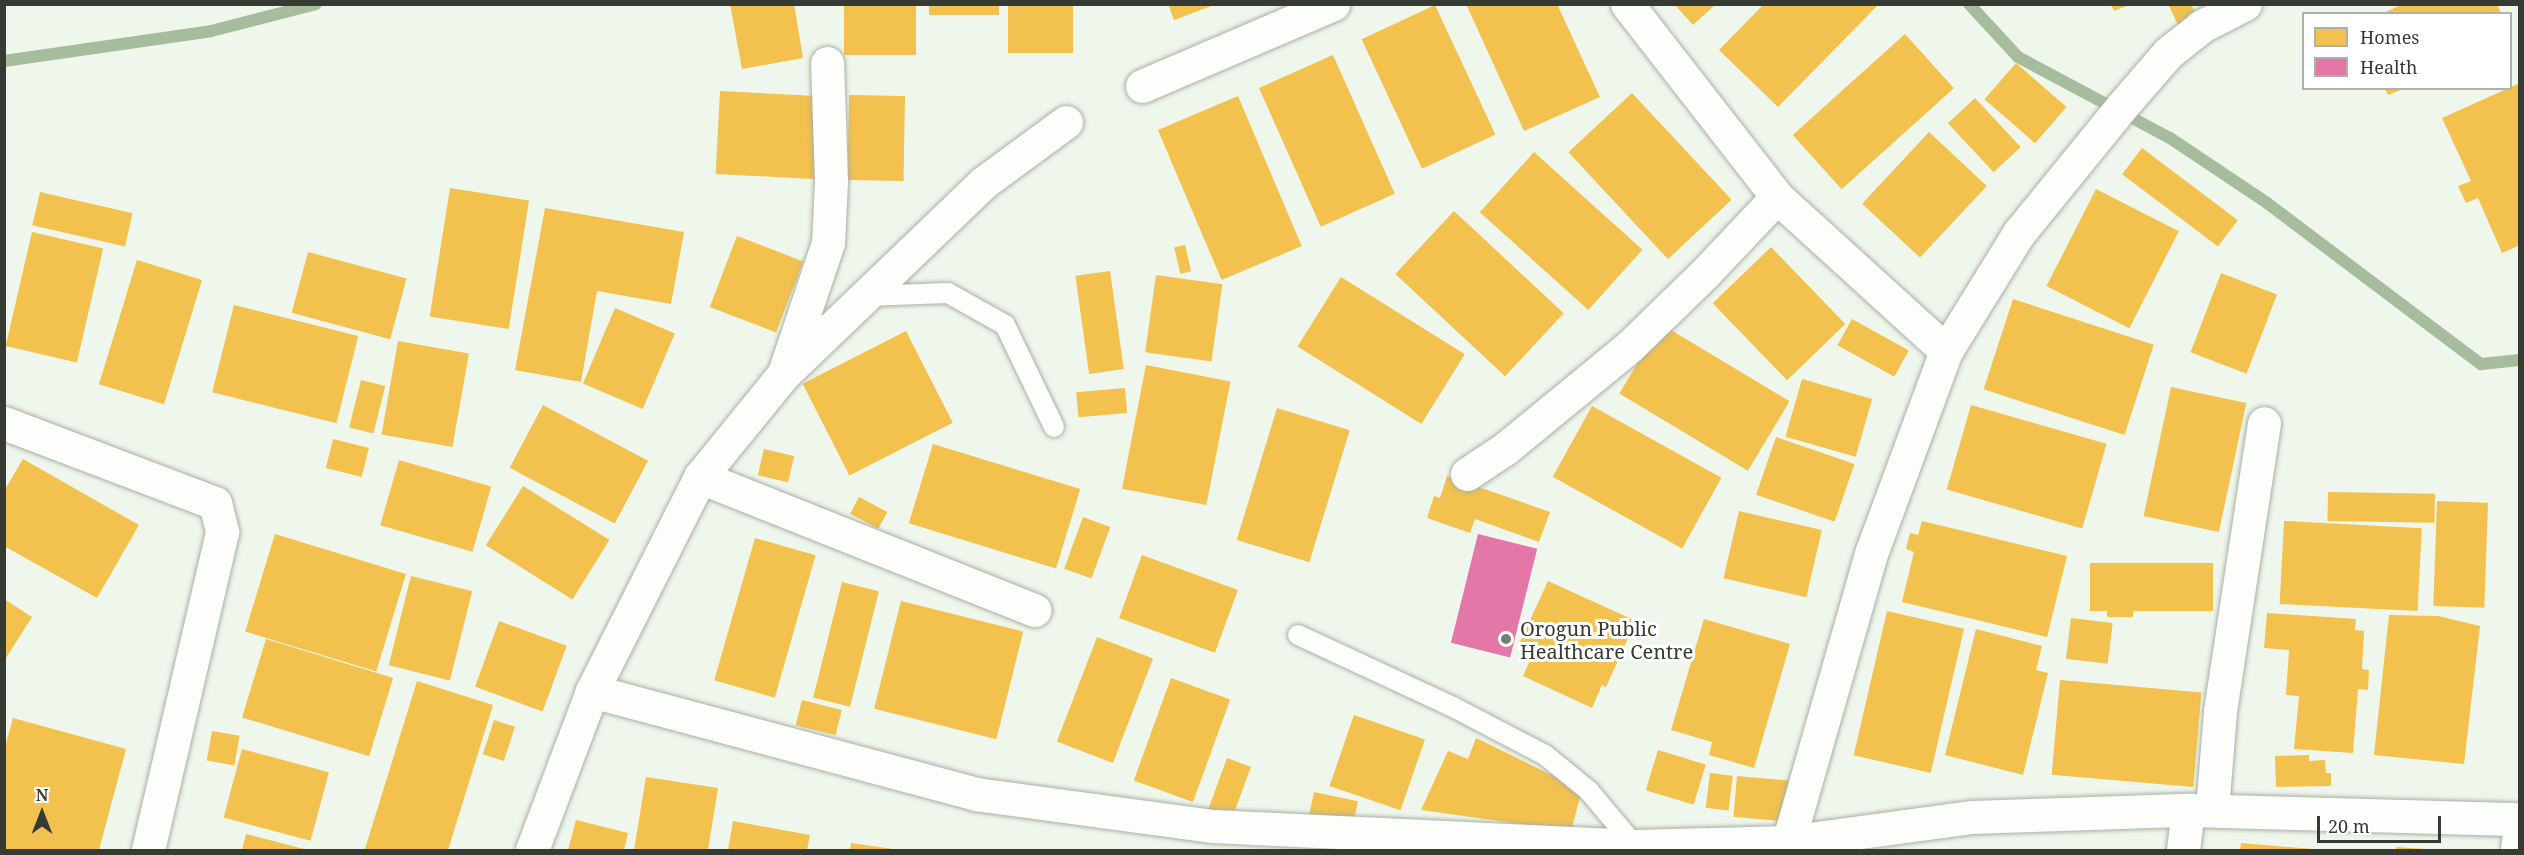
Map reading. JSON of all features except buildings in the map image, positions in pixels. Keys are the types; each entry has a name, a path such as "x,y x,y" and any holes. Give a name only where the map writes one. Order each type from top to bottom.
{"street":[{"path":"1142,86 1333,4"},
{"path":"1627,4 1777,196 1946,351"},
{"path":"1787,846 1872,551 1946,351 2019,233 2091,142 2168,53 2202,26 2245,4"},
{"path":"783,375 828,243 831,181 826,63"},
{"path":"532,850 592,691 700,477 783,375 983,183 1066,122"},
{"path":"1467,474 1506,448 1630,345 1706,272 1777,196"},
{"path":"4,423 215,503 222,532 148,850"},
{"path":"2183,850 2200,809 2220,711 2264,423"},
{"path":"700,477 1034,610"},
{"path":"592,691 976,794 1212,826 1635,846 1787,846 1972,817 2200,809 2520,822 2517,850"}],"lane":[{"path":"865,296 948,293 1005,325 1054,427"},
{"path":"1298,635 1453,707 1545,755 1589,791 1635,846"}],"waterway":[{"path":"4,61 211,31 316,4"},
{"path":"1969,4 2018,57 2170,138 2267,203 2481,364 2520,360"}],"place":[{"name":"Orogun Public Healthcare Centre","path":"1506,639"}]}
